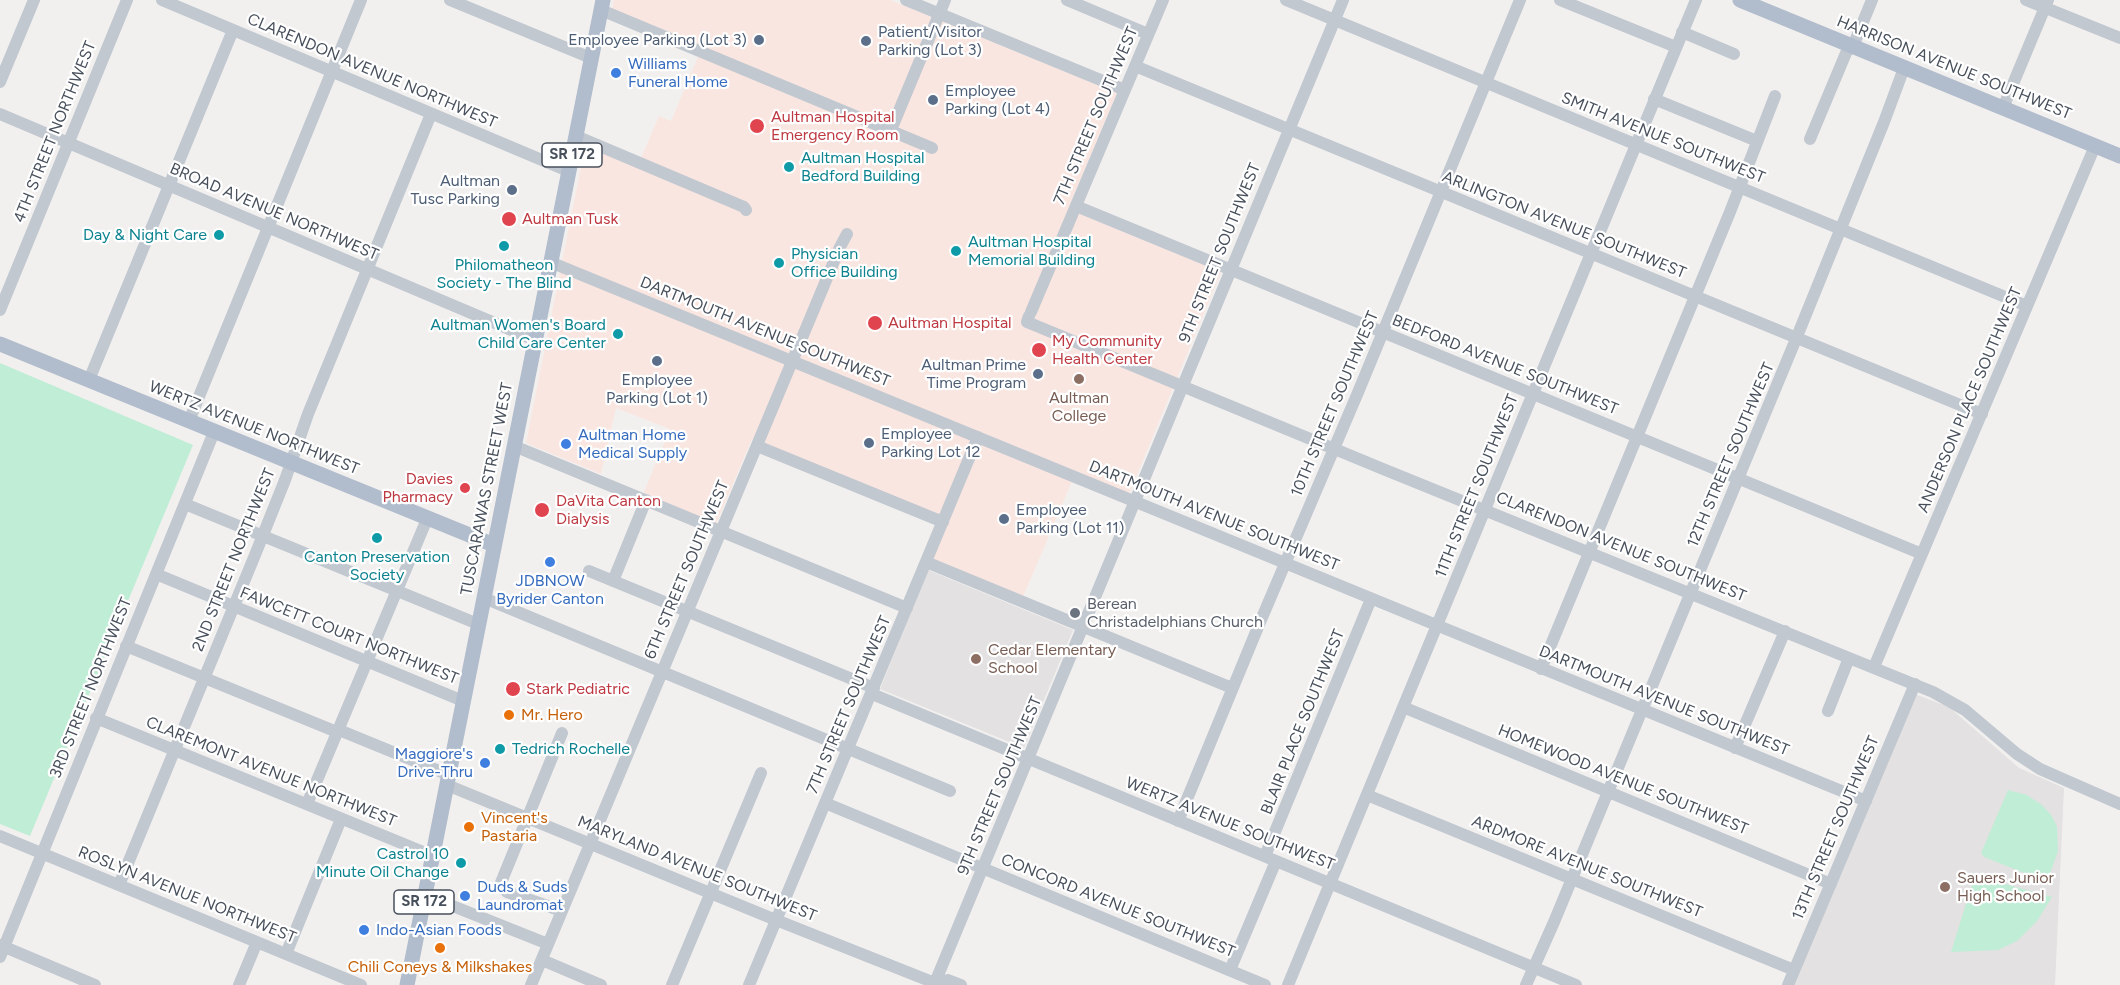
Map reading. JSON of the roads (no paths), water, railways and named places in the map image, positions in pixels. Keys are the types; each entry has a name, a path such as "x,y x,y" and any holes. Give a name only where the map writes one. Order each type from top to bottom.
{"main road":[{"name":"HARRISON AVENUE SOUTHWEST","path":"1740,0 2120,156"},
{"name":"TUSCARAWAS STREET WEST","path":"407,985 602,5"},
{"name":"WERTZ AVENUE NORTHWEST","path":"0,344 494,545"}],"street":[{"path":"0,82 34,0"},
{"name":"4TH STREET NORTHWEST","path":"0,310 127,0"},
{"name":"CLARENDON AVENUE NORTHWEST","path":"162,0 568,171"},
{"path":"189,421 362,0"},
{"path":"450,0 591,58"},
{"path":"906,0 1125,90"},
{"path":"891,130 945,0"},
{"path":"1067,0 1148,34"},
{"name":"7TH STREET SOUTHWEST","path":"1029,317 1163,0"},
{"name":"SMITH AVENUE SOUTHWEST","path":"1286,0 2028,306"},
{"name":"9TH STREET SOUTHWEST","path":"935,984 1343,0"},
{"name":"10TH STREET SOUTHWEST","path":"1178,820 1520,0"},
{"path":"1560,0 1676,47"},
{"name":"11TH STREET SOUTHWEST","path":"1288,985 1696,0"},
{"path":"1810,139 1846,53 1856,39 1872,0"},
{"path":"2026,0 2047,4 2120,38"},
{"path":"2002,108 2047,4"},
{"path":"602,5 932,148"},
{"path":"89,380 233,30"},
{"path":"1682,33 1734,54"},
{"name":"ARLINGTON AVENUE SOUTHWEST","path":"1135,66 1982,414"},
{"name":"12TH STREET SOUTHWEST","path":"1526,985 1842,229 1904,68"},
{"path":"1540,669 1695,297 1775,96"},
{"path":"1654,99 1757,141"},
{"name":"BROAD AVENUE NORTHWEST","path":"0,114 535,340"},
{"name":"2ND STREET NORTHWEST","path":"119,885 234,606 308,414 431,114"},
{"path":"576,136 744,207 746,210"},
{"name":"ANDERSON PLACE SOUTHWEST","path":"1874,667 2096,146"},
{"name":"BEDFORD AVENUE SOUTHWEST","path":"1076,206 1922,554"},
{"name":"6TH STREET SOUTHWEST","path":"531,985 849,230"},
{"name":"DARTMOUTH AVENUE SOUTHWEST","path":"550,262 1866,801"},
{"name":"CLARENDON AVENUE SOUTHWEST","path":"1029,317 1183,386 1334,449 1949,699 2017,754 2040,769 2120,804"},
{"name":"3RD STREET NORTHWEST","path":"1,950 214,432"},
{"name":"7TH STREET SOUTHWEST","path":"749,985 978,437"},
{"path":"514,446 907,608"},
{"path":"757,446 942,522"},
{"path":"613,581 646,500"},
{"path":"185,504 478,624"},
{"path":"307,804 427,519"},
{"path":"926,562 1232,688"},
{"name":"WERTZ AVENUE SOUTHWEST","path":"589,571 1029,759 1576,985"},
{"name":"FAWCETT COURT NORTHWEST","path":"156,574 463,700"},
{"path":"484,598 950,791"},
{"name":"BLAIR PLACE SOUTHWEST","path":"1230,970 1270,859 1371,599"},
{"path":"1736,748 1785,631"},
{"name":"MARYLAND AVENUE SOUTHWEST","path":"126,646 338,731 528,818 776,920 935,984 948,980 961,985"},
{"path":"1828,711 1849,658"},
{"name":"13TH STREET SOUTHWEST","path":"1788,985 1915,684"},
{"name":"HOMEWOOD AVENUE SOUTHWEST","path":"1403,707 1831,884"},
{"name":"CLAREMONT AVENUE NORTHWEST","path":"96,718 433,856"},
{"path":"562,733 500,885 507,892 562,911"},
{"path":"672,985 761,773"},
{"name":"ARDMORE AVENUE SOUTHWEST","path":"1367,795 1794,970"},
{"name":"CONCORD AVENUE SOUTHWEST","path":"825,803 1265,985"},
{"path":"286,954 341,819"},
{"name":"ROSLYN AVENUE NORTHWEST","path":"0,836 361,985"},
{"path":"425,895 548,944"},
{"path":"239,985 257,942"},
{"path":"1,950 95,985"},
{"path":"542,960 601,985"}],"place":[{"name":"Employee Parking (Lot 3)","path":"759,40"},
{"name":"Patient/Visitor Parking (Lot 3)","path":"866,41"},
{"name":"Williams Funeral Home","path":"616,73"},
{"name":"Employee Parking (Lot 4)","path":"933,100"},
{"name":"Aultman Hospital Emergency Room","path":"757,126"},
{"name":"Aultman Hospital Bedford Building","path":"789,167"},
{"name":"Aultman Tusc Parking","path":"512,190"},
{"name":"Aultman Tusk","path":"509,219"},
{"name":"Day & Night Care","path":"219,235"},
{"name":"Philomatheon Society - The Blind","path":"504,246"},
{"name":"Aultman Hospital Memorial Building","path":"956,251"},
{"name":"Physician Office Building","path":"779,263"},
{"name":"Aultman Hospital","path":"875,323"},
{"name":"Aultman Women's Board Child Care Center","path":"618,334"},
{"name":"My Community Health Center","path":"1039,350"},
{"name":"Employee Parking (Lot 1)","path":"657,361"},
{"name":"Aultman Prime Time Program","path":"1038,374"},
{"name":"Aultman College","path":"1079,379"},
{"name":"Employee Parking Lot 12","path":"869,443"},
{"name":"Aultman Home Medical Supply","path":"566,444"},
{"name":"Davies Pharmacy","path":"465,488"},
{"name":"DaVita Canton Dialysis","path":"542,510"},
{"name":"Employee Parking (Lot 11)","path":"1004,519"},
{"name":"Canton Preservation Society","path":"377,538"},
{"name":"JDBNOW Byrider Canton","path":"550,562"},
{"name":"Berean Christadelphians Church","path":"1075,613"},
{"name":"Cedar Elementary School","path":"976,659"},
{"name":"Stark Pediatric","path":"513,689"},
{"name":"Mr. Hero","path":"509,715"},
{"name":"Tedrich Rochelle","path":"500,749"},
{"name":"Maggiore's Drive-Thru","path":"485,763"},
{"name":"Vincent's Pastaria","path":"469,827"},
{"name":"Castrol 10 Minute Oil Change","path":"461,863"},
{"name":"Sauers Junior High School","path":"1945,887"},
{"name":"Duds & Suds Laundromat","path":"465,896"},
{"name":"Indo-Asian Foods","path":"364,930"},
{"name":"Chili Coneys & Milkshakes","path":"440,948"}]}
